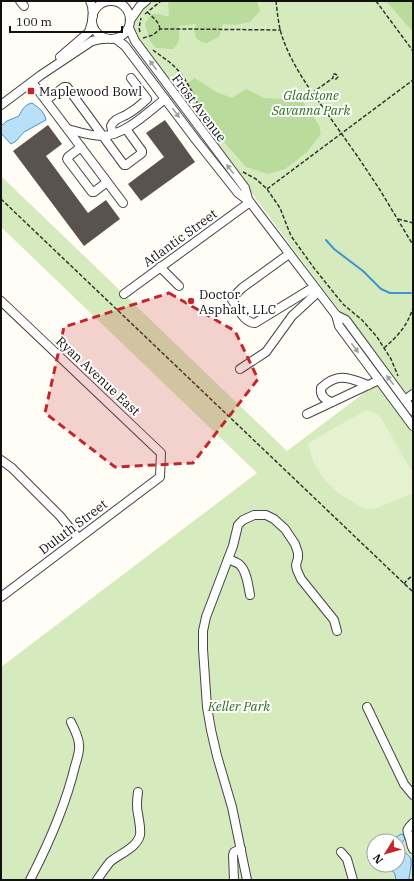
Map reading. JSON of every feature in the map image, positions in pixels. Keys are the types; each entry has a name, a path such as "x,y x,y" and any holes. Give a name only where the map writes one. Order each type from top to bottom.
{"street":[{"path":"90,1 92,6 93,27 100,36 106,39"},
{"path":"1,105 41,75 89,32 95,10 100,5 111,1 122,2 129,13 130,24"},
{"path":"41,75 92,41 101,39 110,40 122,37 126,33 140,6 146,1"},
{"name":"Frost Avenue","path":"130,24 135,41 245,188 250,202 288,254 336,315 339,326 413,426"},
{"name":"Frost Avenue","path":"116,39 125,46 238,193 250,202"},
{"path":"113,134 111,126 114,121 127,115 147,99 134,81 147,75"},
{"path":"32,82 124,203"},
{"path":"46,100 66,87 124,165 142,153 126,129"},
{"path":"68,129 90,135 103,136 113,134 126,129 165,99"},
{"path":"81,147 68,157 68,159 92,192 108,182"},
{"name":"Atlantic Street","path":"124,294 250,202"},
{"path":"288,254 242,288 232,298 245,319 249,322 255,323 316,290"},
{"path":"160,267 179,286"},
{"path":"240,369 266,352 292,316 316,290"},
{"name":"Ryan Avenue East","path":"1,301 161,452 160,477"},
{"name":"Frost Avenue","path":"336,315 346,320 413,411"},
{"path":"332,402 323,398 320,392 321,388 330,382 341,378 346,378 368,385"},
{"path":"307,414 379,380"},
{"path":"405,400 413,394"},
{"path":"1,460 12,468 60,516 78,538"},
{"name":"Duluth Street","path":"1,597 160,477"},
{"path":"247,880 232,807 211,730 207,707 203,649 203,631 206,617 234,542 238,525 243,520 254,515 266,515 274,519 285,529 295,544 298,553 296,565 301,579 334,620 337,631"},
{"path":"228,559 240,565 243,570 250,594"},
{"path":"367,707 404,784 413,795"},
{"path":"30,880 41,858 59,814 73,774 80,746 72,722"},
{"path":"97,880 110,863 134,846 137,842 140,835 137,812 138,792"},
{"path":"413,823 407,832 413,850"},
{"path":"234,880 233,856 234,852 241,849"},
{"path":"341,852 347,859 353,880"}],"path":[{"path":"140,33 139,28 142,15 161,1"},
{"path":"276,1 280,30 300,73 312,93 358,157 413,245"},
{"path":"376,1 413,51"},
{"path":"147,12 154,19 160,29"},
{"path":"141,40 153,35 160,29 280,30"},
{"path":"152,50 168,60 180,74 192,91 207,123"},
{"path":"312,93 333,78"},
{"path":"266,189 413,80"},
{"path":"242,171 256,179 266,189 280,208 291,236 314,268 344,305 362,320 377,337 391,359 398,377"},
{"path":"1,199 413,592"},
{"path":"398,219 413,223"},
{"path":"384,348 395,339 406,326 413,308"},
{"path":"404,584 413,575"}],"highlighted area":[{"path":"169,293 235,331 258,379 193,463 115,467 45,413 64,327"}],"green space":[{"name":"Gladstone Savanna Park","path":"147,1 413,1 413,410 123,20"},
{"path":"168,1 257,1 260,11 250,22 236,25 223,24 219,37 207,43 201,42 196,38 194,30 196,24 179,26 179,39 176,47 173,49 156,48 150,41 145,24 151,14 159,14 169,17"},
{"path":"386,1 413,1 413,32"},
{"path":"195,78 216,92 232,98 246,89 264,98 280,99 292,94 301,99 319,125 321,134 307,152 285,169 268,174 246,167 224,142 206,114 190,100 185,85"},
{"name":"Keller Park","path":"1,176 287,451 377,383 413,433 413,880 1,880 1,667 257,473 1,227"},
{"path":"366,410 379,415 413,473 413,493 373,509 361,507 340,494 328,484 315,465 308,443"}],"water":[{"path":"32,103 43,112 46,120 24,132 11,144 1,133 1,126 7,121 19,116 24,107"},
{"path":"406,853 411,860 409,880 396,880 394,873 406,873"}],"building":[{"path":"165,120 195,162 141,201 128,184 164,157 146,133"},
{"path":"48,125 62,144 46,156 88,213 106,200 120,219 84,246 13,151"}],"waterway":[{"path":"326,240 334,249 363,271 381,289 390,293 411,293"}],"place":[{"name":"Maplewood Bowl","path":"31,91"},
{"name":"Doctor Asphalt, LLC","path":"191,301"}]}
